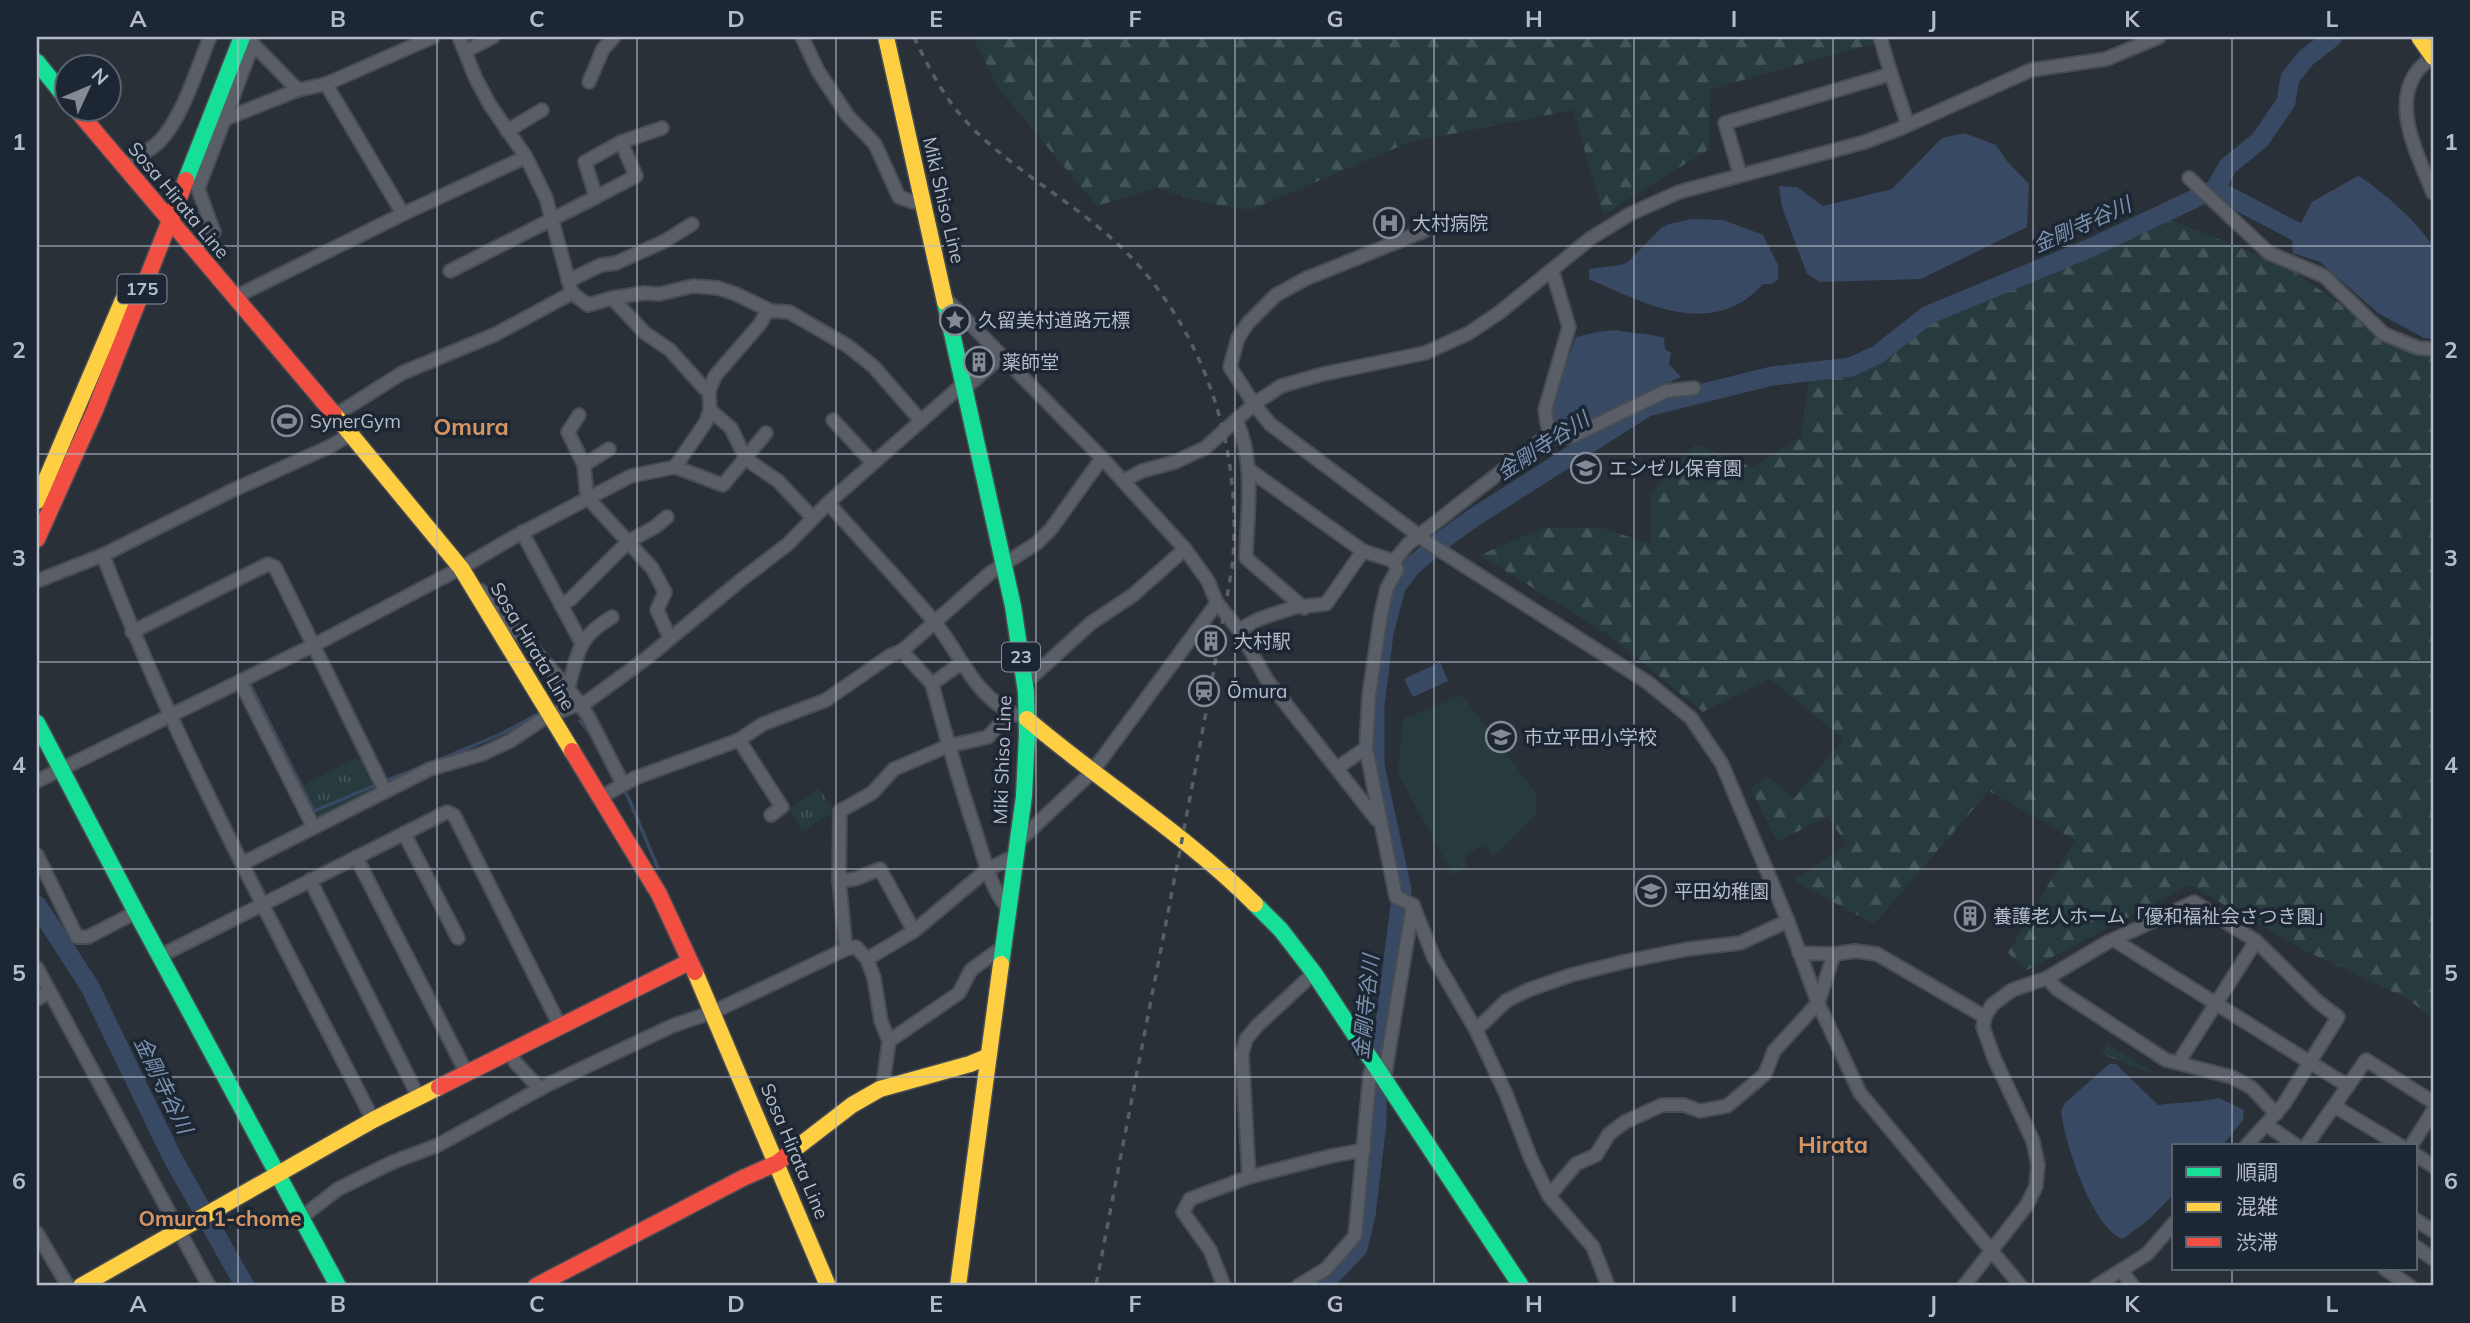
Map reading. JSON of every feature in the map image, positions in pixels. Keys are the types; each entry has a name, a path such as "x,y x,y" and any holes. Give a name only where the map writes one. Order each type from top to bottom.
{"main road":[{"name":"175","path":"37,539 95,410 226,37"},
{"name":"Miki Shiso Line","path":"886,37 1013,606 1025,683 1027,719 1018,848 987,1057 958,1286"},
{"path":"2419,37 2433,56"},
{"name":"175","path":"37,501 164,216 250,39"},
{"path":"37,62 52,81"},
{"name":"Sosa Hirata Line","path":"86,122 461,568 659,894 713,1012 828,1286"},
{"path":"1027,719 1241,890 1281,930 1314,973 1521,1286"},
{"path":"37,723 338,1286"},
{"path":"81,1286 418,1096 689,962"},
{"path":"536,1286 777,1163 852,1105 880,1090 987,1057"}],"street":[{"path":"121,165 145,153 161,140 177,116 210,37"},
{"path":"225,118 298,90 327,84 433,37"},
{"path":"460,37 481,88 507,131 527,157 546,198 570,287 588,304 644,293 659,294 693,286 718,288 768,310 789,312 848,346 874,367 921,421"},
{"path":"466,51 493,37"},
{"path":"589,82 603,49 614,37"},
{"path":"802,37 818,71 848,116 875,144 899,197 913,202 922,200"},
{"path":"1880,37 1908,125"},
{"path":"1123,481 1142,471 1175,463 1205,448 1254,404 1281,386 1323,374 1425,353 1469,333 1500,312 1591,238 1630,214 1679,192 1865,142 2031,70 2106,59 2159,37"},
{"path":"195,251 214,232 198,189 225,118 250,39 298,90"},
{"path":"2433,56 2414,75 2407,95 2407,116 2416,150 2433,193"},
{"path":"1740,174 1725,123 1891,74"},
{"path":"327,84 403,214"},
{"path":"507,131 542,110"},
{"path":"596,197 585,162 621,142 662,128"},
{"path":"450,271 636,176 621,142"},
{"path":"235,297 403,214 527,157"},
{"path":"2189,178 2269,253 2324,276 2384,334 2418,348 2433,349"},
{"path":"334,416 402,373 496,334 601,265 616,263 665,241 692,224"},
{"path":"1424,230 1305,279 1276,295 1248,323 1238,338 1230,367 1270,424 1419,537 1647,682 1691,718 1722,764 1788,921 1818,1003 1860,1093 2021,1286"},
{"path":"1549,434 1545,410 1569,327 1552,270"},
{"path":"612,298 645,333 670,350 709,390"},
{"path":"946,300 1102,458 1185,549 1208,581 1217,603 1239,630 1267,680 1380,823"},
{"path":"676,467 706,422 710,410 709,390 715,376 760,324 768,310"},
{"path":"243,863 385,790 430,769 482,754 510,741 550,715 589,701 788,544 813,517 873,463 1002,356"},
{"path":"1549,434 1560,439 1573,436 1666,391 1694,388"},
{"path":"710,410 730,428 746,458 778,481 813,517"},
{"path":"579,415 568,432 584,465 587,497 652,568 665,592 657,610 670,638"},
{"path":"833,420 873,463"},
{"path":"1236,420 1242,432 1248,469 1246,558 1304,608"},
{"path":"37,781 314,645 461,568 587,497 631,476 676,467 723,485 765,433"},
{"path":"37,582 103,555 351,434"},
{"path":"1394,561 1408,544 1549,434"},
{"path":"584,465 609,449"},
{"path":"601,797 623,784 739,740 763,724 827,700 891,655 902,651 990,573 1037,543 1051,529 1102,458"},
{"path":"1248,469 1363,551 1394,561"},
{"path":"828,503 935,622 956,651 961,663 991,699 1010,712 1027,719"},
{"path":"561,605 571,599 629,541 667,517"},
{"path":"522,532 581,642"},
{"path":"1025,683 1091,623 1133,595 1185,549"},
{"path":"1239,630 1259,619 1295,607 1326,604 1363,551"},
{"path":"103,555 132,632 169,715 373,1120"},
{"path":"1394,561 1397,570 1387,588 1375,648 1366,748 1395,897 1413,905 1434,958 1475,1030 1506,1094 1531,1159 1549,1196 1593,1247 1608,1286"},
{"path":"132,632 268,564 275,567 385,790"},
{"path":"461,568 568,688 580,704 623,784"},
{"path":"867,959 914,931 988,869 1018,848 1092,772 1217,603"},
{"path":"568,688 581,642 593,628 611,617"},
{"path":"902,651 932,684 948,746 988,869 999,900 1009,909"},
{"path":"932,684 961,663"},
{"path":"240,681 313,826"},
{"path":"846,949 839,881 841,811 872,793 894,769 948,746 988,737 1010,712"},
{"path":"739,740 782,807 771,815"},
{"path":"1336,768 1366,748"},
{"path":"160,956 447,812 454,815 560,1026"},
{"path":"404,833 458,938"},
{"path":"37,855 77,937 88,937 136,912"},
{"path":"356,857 466,1072"},
{"path":"839,881 855,879 880,869 914,931"},
{"path":"310,880 418,1096"},
{"path":"1964,1286 2027,1205 2036,1186 2038,1165 2033,1142 1994,1058 1983,1027 1992,1005 2012,990 2047,978 2114,940 2194,902 2256,941 2318,1002 2338,1017 2276,1114 2250,1144"},
{"path":"1384,1080 1413,905"},
{"path":"1475,1030 1506,1001 1571,975 1688,949 1740,943 1788,921"},
{"path":"2114,940 2348,1086"},
{"path":"2178,1063 2256,941"},
{"path":"889,1041 959,993 971,970 1004,946"},
{"path":"302,1217 338,1189 393,1162 438,1145 540,1089 672,1026 713,1012 846,949 856,947 867,959 874,978 881,1021 889,1041 880,1090"},
{"path":"1799,953 1834,954 1855,951 1877,954 1985,1017"},
{"path":"1549,1196 1576,1164 1596,1155 1609,1134 1625,1122 1662,1104 1684,1105 1700,1111 1727,1106 1765,1074 1774,1051 1818,1003 1834,954"},
{"path":"37,968 209,1286"},
{"path":"1249,1177 1242,1054 1246,1039 1314,973"},
{"path":"2047,978 2057,989 2166,1060 2232,1077 2252,1088 2276,1114"},
{"path":"37,999 49,992"},
{"path":"510,1050 516,1062 540,1089"},
{"path":"2307,1144 2366,1060 2433,1102"},
{"path":"1298,1286 1326,1269 1355,1236 1370,1074 1374,1063"},
{"path":"2334,1105 2398,1144"},
{"path":"2412,1144 2433,1111"},
{"path":"2267,1125 2294,1144"},
{"path":"1224,1286 1210,1250 1184,1213 1190,1199 1249,1177 1364,1150"},
{"path":"2418,1156 2433,1166"},
{"path":"2418,1221 2433,1231"},
{"path":"2096,1286 2147,1254 2172,1225"},
{"path":"37,1233 68,1286"},
{"path":"2418,1248 2433,1259"},
{"path":"2121,1270 2133,1286"},
{"path":"2386,1270 2410,1286"}],"green space":[{"path":"973,37 1898,37 1710,89 1709,149 1603,215 1573,110 1410,142 1250,210 1206,203 1156,188 1097,206 998,88"},
{"path":"2172,220 2287,267 2409,352 2433,356 2433,1019 2408,999 2304,950 2190,885 2027,970 2008,953 2075,840 1989,791 1874,924 1793,880 1847,845 1828,817 1777,841 1751,789 1767,776 1794,799 1843,739 1770,679 1703,712 1610,636 1480,555 1543,528 1602,528 1651,544 1651,493 1696,444 1752,467 1801,437 1809,380 1875,366 1934,319 2101,253"},
{"path":"1462,695 1536,793 1536,814 1492,856 1486,844 1464,856 1467,867 1453,875 1398,774 1403,719"},
{"path":"358,757 374,789 373,796 321,821 303,785"},
{"path":"819,788 834,812 802,831 789,809"},
{"path":"2108,1044 2163,1078 2101,1054"}],"water":[{"path":"1964,133 1996,145 2029,184 2027,227 1921,279 1820,282 1807,274 1782,207 1779,186 1797,187 1823,206 1892,189 1942,138"},
{"path":"2358,176 2399,208 2420,229 2432,247 2435,277 2433,339 2424,338 2378,313 2320,262 2293,253 2292,240 2312,202"},
{"path":"1692,219 1723,220 1763,235 1778,265 1778,280 1763,284 1743,301 1723,310 1701,314 1655,306 1589,279 1589,269 1628,262 1661,228"},
{"path":"1616,330 1664,338 1665,349 1671,353 1669,364 1681,377 1567,430 1557,432 1552,426 1553,400 1576,337"},
{"path":"1440,662 1448,681 1413,697 1404,679"},
{"path":"2109,1064 2116,1064 2158,1105 2219,1098 2244,1110 2243,1120 2224,1144 2172,1144 2172,1196 2147,1221 2123,1239 2112,1232 2101,1219 2082,1182 2063,1124 2061,1111 2065,1103"}],"waterway":[{"name":"金剛寺谷川","path":"1322,1286 1358,1248 1366,1215 1377,1123 1377,1086 1402,890 1375,765 1375,705 1384,633 1396,587 1412,566 1473,518 1647,407 1772,376 1851,367 1877,355 1928,315 2090,248 2215,189 2228,166 2260,140 2286,102 2290,78 2306,58 2333,37"},
{"path":"2215,189 2297,232"},
{"path":"246,685 250,684 314,811 378,784"},
{"path":"205,705 239,689"},
{"path":"431,763 501,734 540,713"},
{"path":"580,721 592,735"},
{"path":"595,742 607,766"},
{"path":"385,781 424,766"},
{"path":"621,787 628,797 658,868"},
{"name":"金剛寺谷川","path":"37,905 90,987 172,1157 245,1286"}],"railway":[{"path":"914,37 942,89 963,118 995,149 1103,231 1137,264 1166,300 1190,341 1209,383 1231,474 1234,521 1232,568 1096,1286"}],"traffic: fast":[{"path":"186,180 242,37"},
{"path":"37,62 52,81"},
{"path":"945,302 1013,606 1026,692 1024,796 1001,964"},
{"path":"37,723 338,1286"},
{"path":"1255,904 1281,930 1314,973 1521,1286"}],"traffic: slow":[{"path":"886,37 945,302"},
{"path":"2419,37 2433,57"},
{"path":"37,501 123,300"},
{"path":"334,414 461,568 572,751"},
{"path":"1027,719 1201,855 1255,904"},
{"path":"958,1286 1001,964"},
{"path":"695,972 828,1286"},
{"path":"791,1152 852,1105 880,1089 987,1057"},
{"path":"81,1286 373,1120 439,1087"}],"traffic: jam":[{"path":"87,122 334,414"},
{"path":"37,539 95,410 186,180"},
{"path":"572,751 659,894 695,972"},
{"path":"439,1087 689,962"},
{"path":"536,1286 777,1163 791,1152"}],"place":[{"name":"大村病院","path":"1389,223"},
{"name":"久留美村道路元標","path":"955,320"},
{"name":"薬師堂","path":"979,362"},
{"name":"SynerGym","path":"287,421"},
{"name":"エンゼル保育園","path":"1586,468"},
{"name":"大村駅","path":"1211,641"},
{"name":"Ōmura","path":"1204,691"},
{"name":"市立平田小学校","path":"1501,737"},
{"name":"平田幼稚園","path":"1651,891"},
{"name":"養護老人ホーム「優和福祉会さつき園」","path":"1970,916"}],"district":[{"name":"Omura","path":"471,427"},
{"name":"Hirata","path":"1833,1145"},
{"name":"Omura 1-chome","path":"220,1219"}]}
